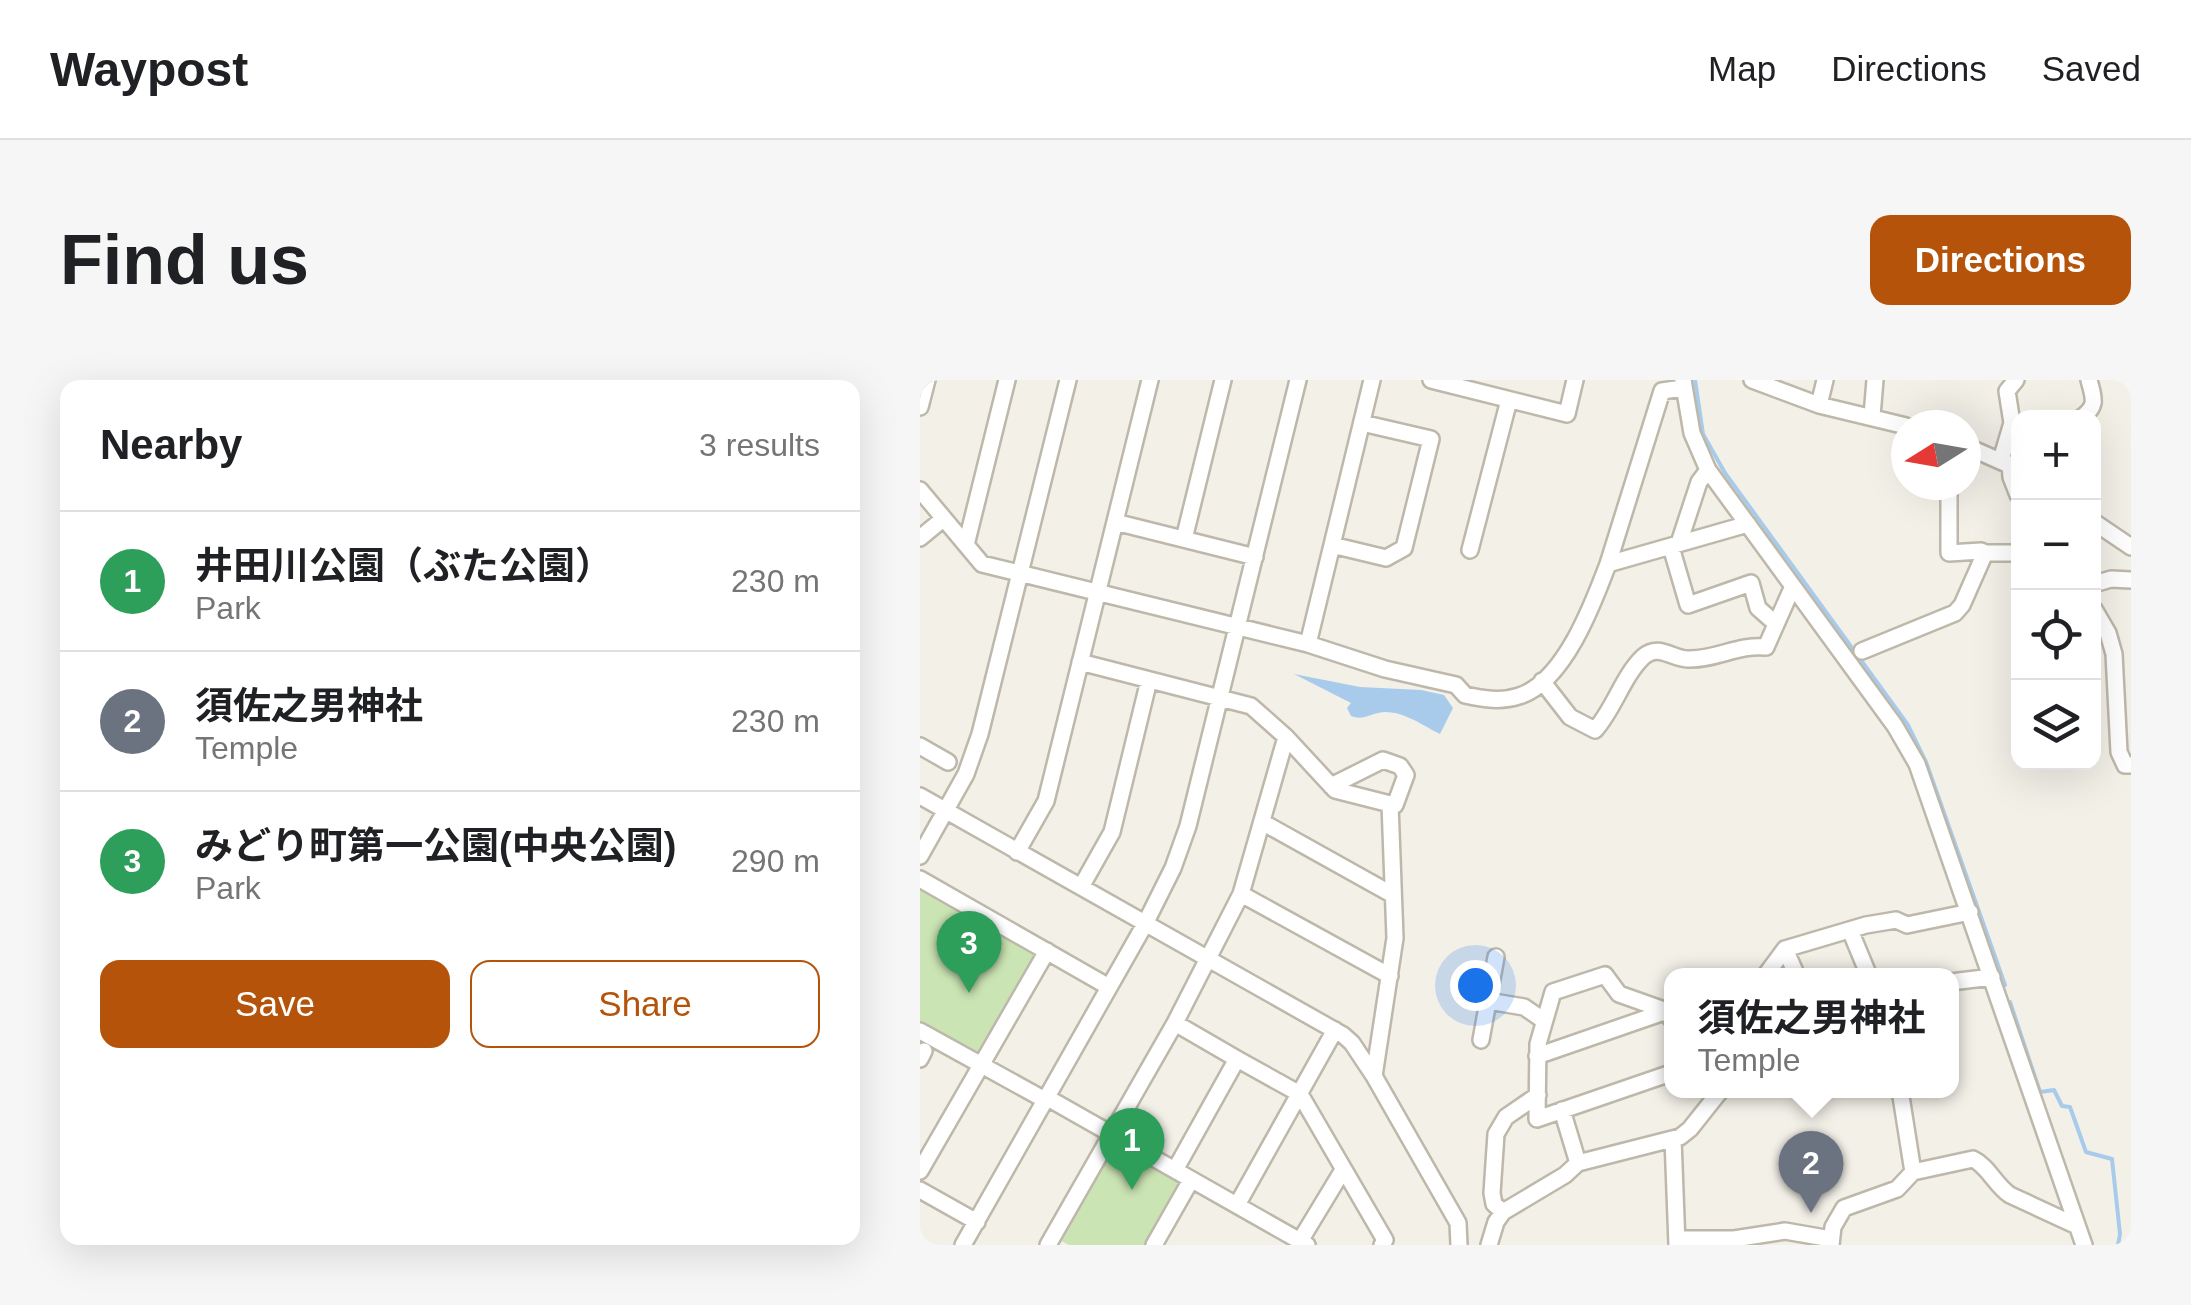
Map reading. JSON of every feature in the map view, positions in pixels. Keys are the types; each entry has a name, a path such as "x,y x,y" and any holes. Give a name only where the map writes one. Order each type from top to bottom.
{"street":[{"path":"920,407 927,380"},
{"path":"966,544 1007,380"},
{"path":"920,856 948,811 980,734 1068,380"},
{"path":"1017,852 1046,801 1150,380"},
{"path":"1184,539 1223,380"},
{"path":"963,1245 1145,924 1178,856 1298,380"},
{"path":"1308,644 1372,380"},
{"path":"1431,380 1567,414 1575,380"},
{"path":"1752,380 1819,405 1891,422"},
{"path":"1819,405 1825,380"},
{"path":"1872,416 1875,380"},
{"path":"1981,452 2010,464 2012,423 2006,390 2016,380"},
{"path":"2089,380 2094,405 2091,410"},
{"path":"920,490 982,564 1308,644 1384,670 1456,685 1465,695 1523,695 1542,681 1568,652 1608,564 1662,391 1683,384 1692,433 1708,470 1911,752 1923,777 2084,1245"},
{"path":"1470,550 1509,400"},
{"path":"1332,545 1386,558 1404,548 1430,440 1362,422"},
{"path":"1708,470 1699,482 1675,545 1688,605 1751,583 1758,608 1775,623"},
{"path":"1949,500 1949,553 1981,550 1985,554 2011,553"},
{"path":"920,538 943,519"},
{"path":"1114,522 1254,557"},
{"path":"1608,564 1748,524"},
{"path":"2101,527 2131,548"},
{"path":"1862,651 1955,613 1985,554"},
{"path":"2101,582 2131,580"},
{"path":"1542,681 1570,717 1595,730 1645,655 1659,650 1686,660 1751,646 1766,647 1792,586"},
{"path":"2101,621 2123,654 2118,752 2125,764 2131,765"},
{"path":"1080,662 1258,710 1286,737 1331,786 1335,790 1395,805 1406,775 1400,766 1375,761 1331,786"},
{"path":"1081,887 1112,832 1148,680"},
{"path":"1048,1245 1175,1023 1241,894 1286,737"},
{"path":"920,746 948,762"},
{"path":"920,796 1352,1043 1458,1223 1459,1245"},
{"path":"1374,1076 1395,938 1390,804"},
{"path":"1262,822 1394,895"},
{"path":"920,879 1109,987"},
{"path":"1241,894 1390,976"},
{"path":"1771,968 1786,949 1850,930 1896,920 1907,924 1970,912"},
{"path":"1850,930 1866,968"},
{"path":"1786,949 1794,968"},
{"path":"920,1171 1046,951"},
{"path":"1481,1040 1496,958"},
{"path":"1664,1013 1619,994 1605,975 1554,992 1537,1056 1536,1119 1664,1076"},
{"path":"1959,981 1992,977"},
{"path":"1488,1001 1524,1007 1544,1020"},
{"path":"1537,1056 1664,1017"},
{"path":"1175,1023 1300,1094 1385,1240 1382,1245"},
{"path":"1237,1205 1335,1030"},
{"path":"920,1031 1304,1243 1343,1170"},
{"path":"1175,1170 1237,1059"},
{"path":"1503,1212 1494,1204 1492,1193 1496,1134 1506,1118 1538,1095"},
{"path":"1488,1245 1503,1212 1566,1175 1578,1162 1674,1139 1690,1129 1711,1098"},
{"path":"1901,1098 1912,1172"},
{"path":"1562,1110 1578,1162"},
{"path":"1674,1139 1677,1242 1734,1240 1785,1231 1830,1242 1844,1208 1897,1188 1912,1172 1976,1160 2001,1189 2077,1226"},
{"path":"1154,1245 1191,1180"},
{"path":"920,1190 976,1222"}],"green space":[{"path":"920,890 1039,958 979,1060 920,1027"},
{"path":"1116,1143 1181,1179 1182,1185 1147,1245 1069,1245 1058,1239"}],"water":[{"path":"1294,674 1360,687 1421,690 1444,695 1453,708 1440,734 1391,712 1351,716 1347,708 1351,703"}],"waterway":[{"path":"1695,380 1703,434 1725,473 1908,725 1926,762 2005,985"},
{"path":"2010,1002 2040,1092 2054,1090 2062,1106 2070,1107 2086,1152 2112,1159 2118,1245"}],"place":[{"name":"みどり町第一公園(中央公園)","path":"969,993"},
{"name":"井田川公園（ぶた公園）","path":"1132,1190"},
{"name":"須佐之男神社","path":"1811,1213"}]}
